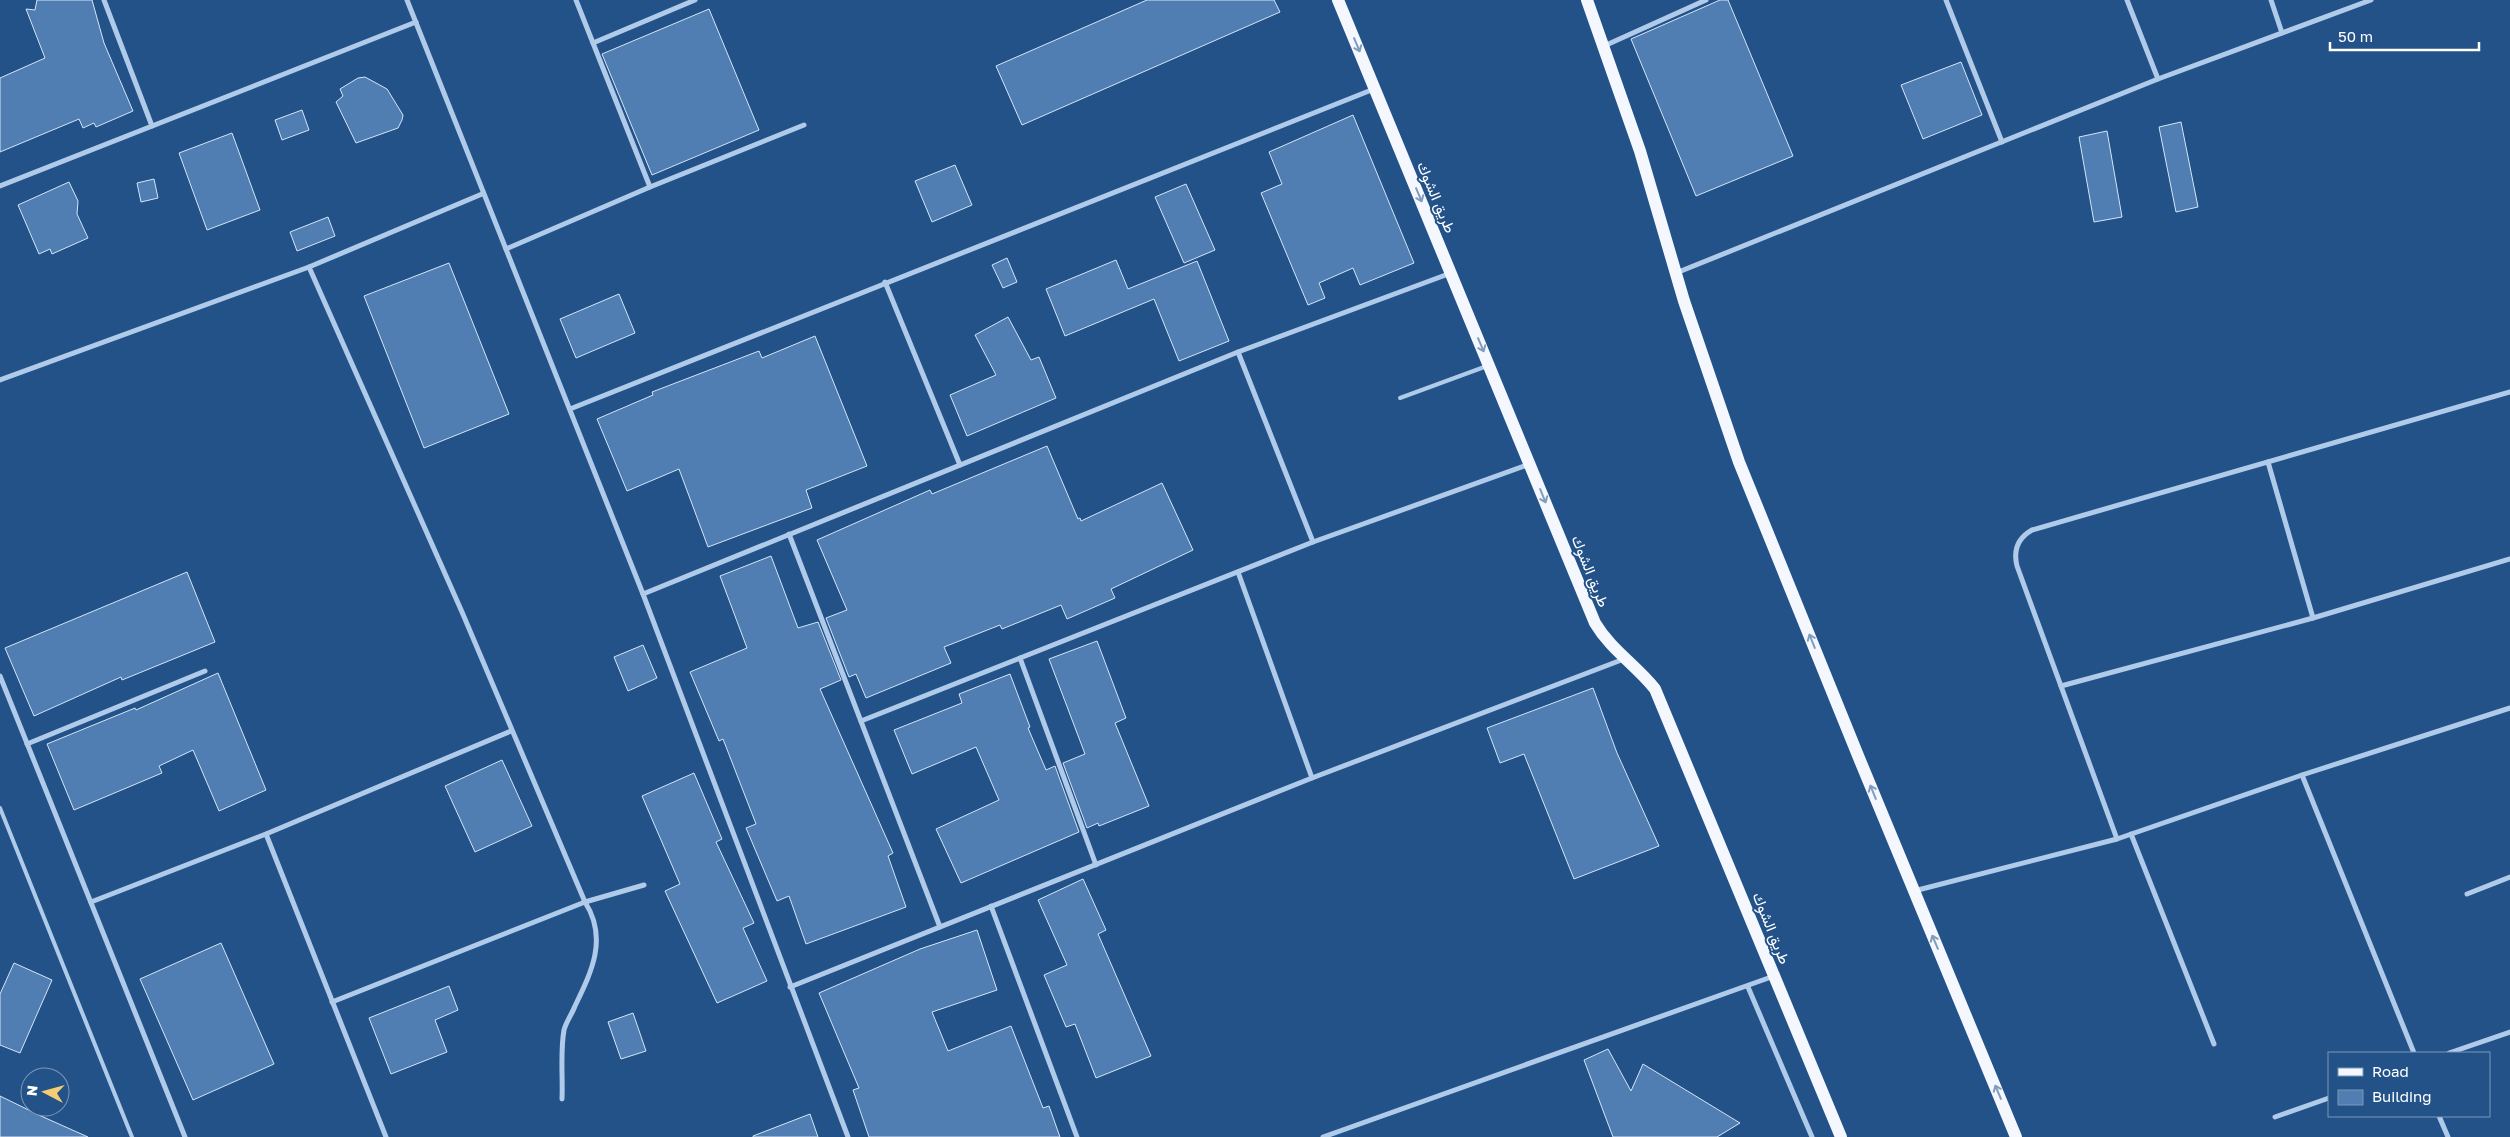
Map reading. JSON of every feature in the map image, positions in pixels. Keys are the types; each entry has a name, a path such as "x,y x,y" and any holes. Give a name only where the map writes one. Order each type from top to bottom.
{"main road":[{"name":"طريق الشوك","path":"1338,0 1595,623 1612,648 1640,670 1655,689 1841,1137"},
{"path":"1587,0 1640,151 1676,273 1740,462 1913,891 2016,1137"}],"street":[{"path":"104,0 152,126"},
{"path":"407,0 482,194 506,249 643,594 848,1137"},
{"path":"576,0 650,187"},
{"path":"594,43 695,0"},
{"path":"1603,46 1706,0"},
{"path":"1946,0 2002,142"},
{"path":"2127,0 2158,79"},
{"path":"2271,0 2282,33"},
{"path":"1676,273 2158,79 2370,0"},
{"path":"0,186 416,22"},
{"path":"570,409 1375,88"},
{"path":"506,249 650,187 804,126"},
{"path":"0,380 309,267 482,194"},
{"path":"309,267 462,612 585,902 594,916 597,935 595,956 587,982 564,1030 562,1099"},
{"path":"643,594 1238,352 1451,272"},
{"path":"885,282 960,465"},
{"path":"1238,352 1313,542"},
{"path":"2117,839 2017,566 2015,552 2021,539 2032,530 2510,392"},
{"path":"2268,462 2313,618"},
{"path":"861,721 1313,542 1530,464"},
{"path":"789,534 940,927"},
{"path":"2060,686 2313,618 2510,559"},
{"path":"1238,572 1312,778"},
{"path":"1020,658 1096,865"},
{"path":"790,987 1312,778 1624,659"},
{"path":"27,744 206,670"},
{"path":"0,676 185,1137"},
{"path":"1913,891 2117,839 2302,775 2510,708"},
{"path":"91,902 266,834 512,731"},
{"path":"2302,775 2414,1052"},
{"path":"266,834 386,1137"},
{"path":"2131,834 2214,1044"},
{"path":"2467,894 2510,877"},
{"path":"332,1002 585,902 644,884"},
{"path":"991,906 1077,1137"},
{"path":"1323,1137 1748,987 1774,976"},
{"path":"1748,987 1812,1137"},
{"path":"2452,1052 2510,1032"},
{"path":"2275,1118 2328,1098"},
{"path":"2439,1117 2448,1137"}],"lane":[{"path":"1400,398 1490,365"},
{"path":"0,808 132,1137"}],"building":[{"path":"37,0 92,0 104,43 133,111 96,127 94,123 83,128 79,119 0,152 0,78 45,58 26,9 35,10"},
{"path":"1147,0 1274,0 1280,12 1022,125 996,66"},
{"path":"1720,0 1728,0 1793,156 1696,196 1631,39"},
{"path":"709,9 759,130 652,175 602,54"},
{"path":"1961,62 1982,115 1923,139 1901,85"},
{"path":"365,77 387,89 403,115 398,128 356,143 336,102 343,96 340,89 358,78"},
{"path":"302,110 309,130 282,140 275,120"},
{"path":"1353,115 1414,263 1360,285 1353,268 1319,283 1325,298 1308,305 1261,193 1282,184 1269,152"},
{"path":"2181,122 2198,207 2176,212 2159,127"},
{"path":"2107,131 2122,217 2094,222 2079,137"},
{"path":"232,133 260,210 207,230 179,153"},
{"path":"955,165 972,205 932,222 915,181"},
{"path":"154,179 158,198 141,202 137,183"},
{"path":"69,182 78,201 77,214 88,238 52,254 50,249 39,254 18,205"},
{"path":"1186,184 1215,250 1184,263 1155,197"},
{"path":"328,217 335,236 297,251 290,232"},
{"path":"1007,258 1017,282 1003,288 992,265"},
{"path":"1116,260 1128,289 1197,261 1229,341 1179,361 1154,299 1065,336 1046,289"},
{"path":"449,263 509,414 424,448 364,296"},
{"path":"619,294 635,333 576,358 560,319"},
{"path":"1008,317 1031,360 1039,357 1056,398 967,436 950,395 996,375 975,335"},
{"path":"815,336 867,466 806,490 812,508 708,547 679,469 627,491 597,419 653,395 652,392 759,351 762,358"},
{"path":"1047,446 1078,519 1080,518 1081,521 1162,483 1193,550 1111,589 1115,598 1067,619 1061,605 1002,629 1000,625 944,647 951,663 866,698 856,674 849,677 826,618 847,610 817,540 930,490 932,494"},
{"path":"771,556 798,628 818,622 841,680 820,689 893,853 888,856 906,907 806,944 789,896 777,901 746,828 756,824 723,739 719,741 690,672 747,648 720,576"},
{"path":"187,572 215,642 122,680 121,677 34,716 5,648"},
{"path":"1097,641 1126,718 1115,723 1149,806 1099,826 1098,823 1087,828 1063,763 1085,754 1049,659"},
{"path":"643,645 657,678 628,691 614,657"},
{"path":"218,673 266,790 219,811 193,750 159,766 162,773 74,810 47,744 135,708 136,710"},
{"path":"1010,674 1030,727 1028,728 1046,770 1055,766 1079,832 961,883 936,829 999,800 976,747 912,774 894,730 962,703 959,694"},
{"path":"1593,688 1617,753 1659,846 1574,879 1524,754 1500,763 1487,728"},
{"path":"502,760 532,826 475,852 445,786"},
{"path":"694,773 722,839 716,842 754,923 743,928 767,981 717,1003 665,891 680,884 642,796"},
{"path":"1083,879 1106,930 1098,934 1151,1056 1096,1078 1075,1024 1066,1027 1044,975 1067,965 1038,900"},
{"path":"977,930 997,990 932,1012 948,1051 1011,1026 1043,1108 1049,1106 1060,1137 869,1137 853,1090 859,1088 819,993 920,949"},
{"path":"221,943 274,1064 193,1100 140,979"},
{"path":"14,963 52,980 20,1053 0,1045 0,994"},
{"path":"449,986 458,1010 435,1020 447,1052 391,1074 369,1018"},
{"path":"633,1013 646,1051 621,1059 608,1022"},
{"path":"1608,1049 1631,1091 1643,1064 1740,1123 1717,1137 1613,1137 1584,1060"},
{"path":"0,1096 20,1106 20,1117 43,1117 88,1137 0,1137"},
{"path":"810,1114 818,1137 753,1137 753,1136"}]}
